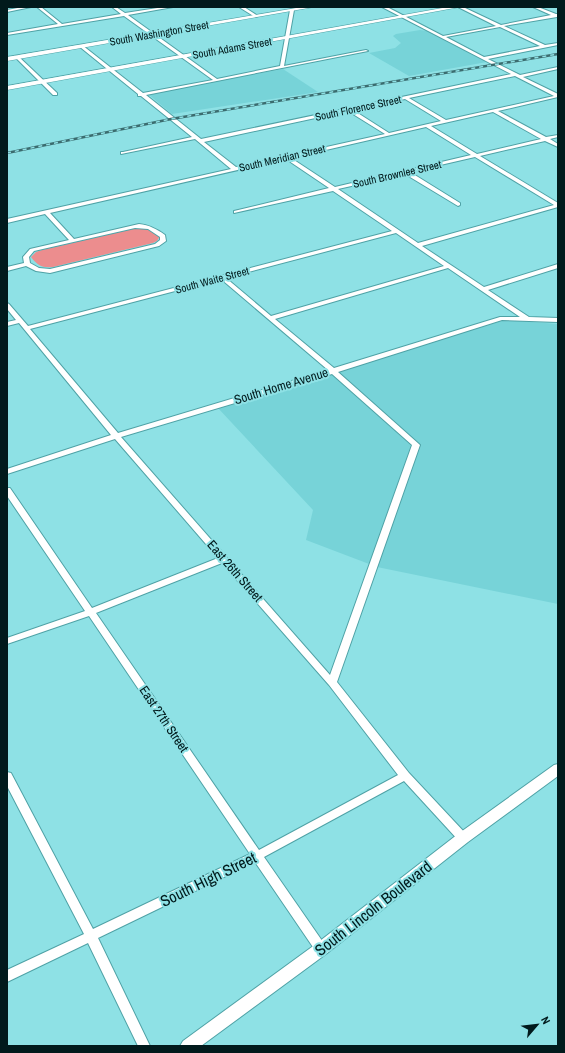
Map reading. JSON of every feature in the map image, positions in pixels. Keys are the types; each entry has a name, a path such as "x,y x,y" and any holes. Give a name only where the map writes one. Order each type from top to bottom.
{"main road":[{"name":"South Washington Street","path":"7,59 310,7"},
{"name":"South Adams Street","path":"7,88 457,7"}],"street":[{"path":"7,10 29,7"},
{"path":"39,7 61,25"},
{"path":"114,7 216,80"},
{"path":"7,34 171,7"},
{"path":"241,7 256,16"},
{"path":"384,7 558,96"},
{"path":"460,7 543,46"},
{"path":"535,7 557,16"},
{"path":"282,67 292,10"},
{"path":"442,37 557,16"},
{"path":"484,58 558,44"},
{"path":"81,46 140,95 235,169"},
{"path":"140,95 366,51"},
{"path":"17,57 55,94"},
{"name":"South Florence Street","path":"200,141 558,68"},
{"name":"South Meridian Street","path":"7,221 558,96"},
{"path":"406,98 446,122"},
{"path":"350,110 388,134"},
{"path":"495,111 558,146"},
{"path":"427,126 474,156 558,205"},
{"name":"South Brownlee Street","path":"236,212 558,136"},
{"path":"123,153 195,138"},
{"path":"286,157 528,319"},
{"path":"406,172 458,204"},
{"path":"418,245 558,205"},
{"path":"47,212 73,241"},
{"path":"7,269 27,264 38,270 50,271 157,245 163,241 163,236 154,228 135,226 32,250 26,257 27,264"},
{"name":"South Waite Street","path":"27,328 397,230"},
{"path":"270,318 450,266"},
{"path":"484,289 558,266"},
{"path":"222,277 333,371 416,445 332,683"},
{"name":"East 26th Street","path":"7,305 116,436 332,683 405,776 463,838"},
{"name":"South Home Avenue","path":"7,472 116,436 333,371 502,318 558,320"},
{"path":"7,324 20,321"},
{"name":"East 27th Street","path":"7,490 321,949"},
{"path":"7,641 90,612 224,560"},
{"name":"South Lincoln Boulevard","path":"188,1046 321,949 463,838 558,769"},
{"path":"7,776 91,936 144,1046"},
{"name":"South High Street","path":"7,976 257,856 405,776"}],"shaded area":[{"path":"420,30 427,31 487,62 409,76 369,53 395,48 401,43 393,36 396,34"},
{"path":"283,69 318,92 172,114 148,94"},
{"path":"145,227 160,236 157,241 53,267 40,266 31,257 36,252 42,250"},
{"path":"505,320 558,324 558,604 377,567 306,540 313,510 217,407"}],"railway":[{"path":"7,153 171,119 558,54"}]}
